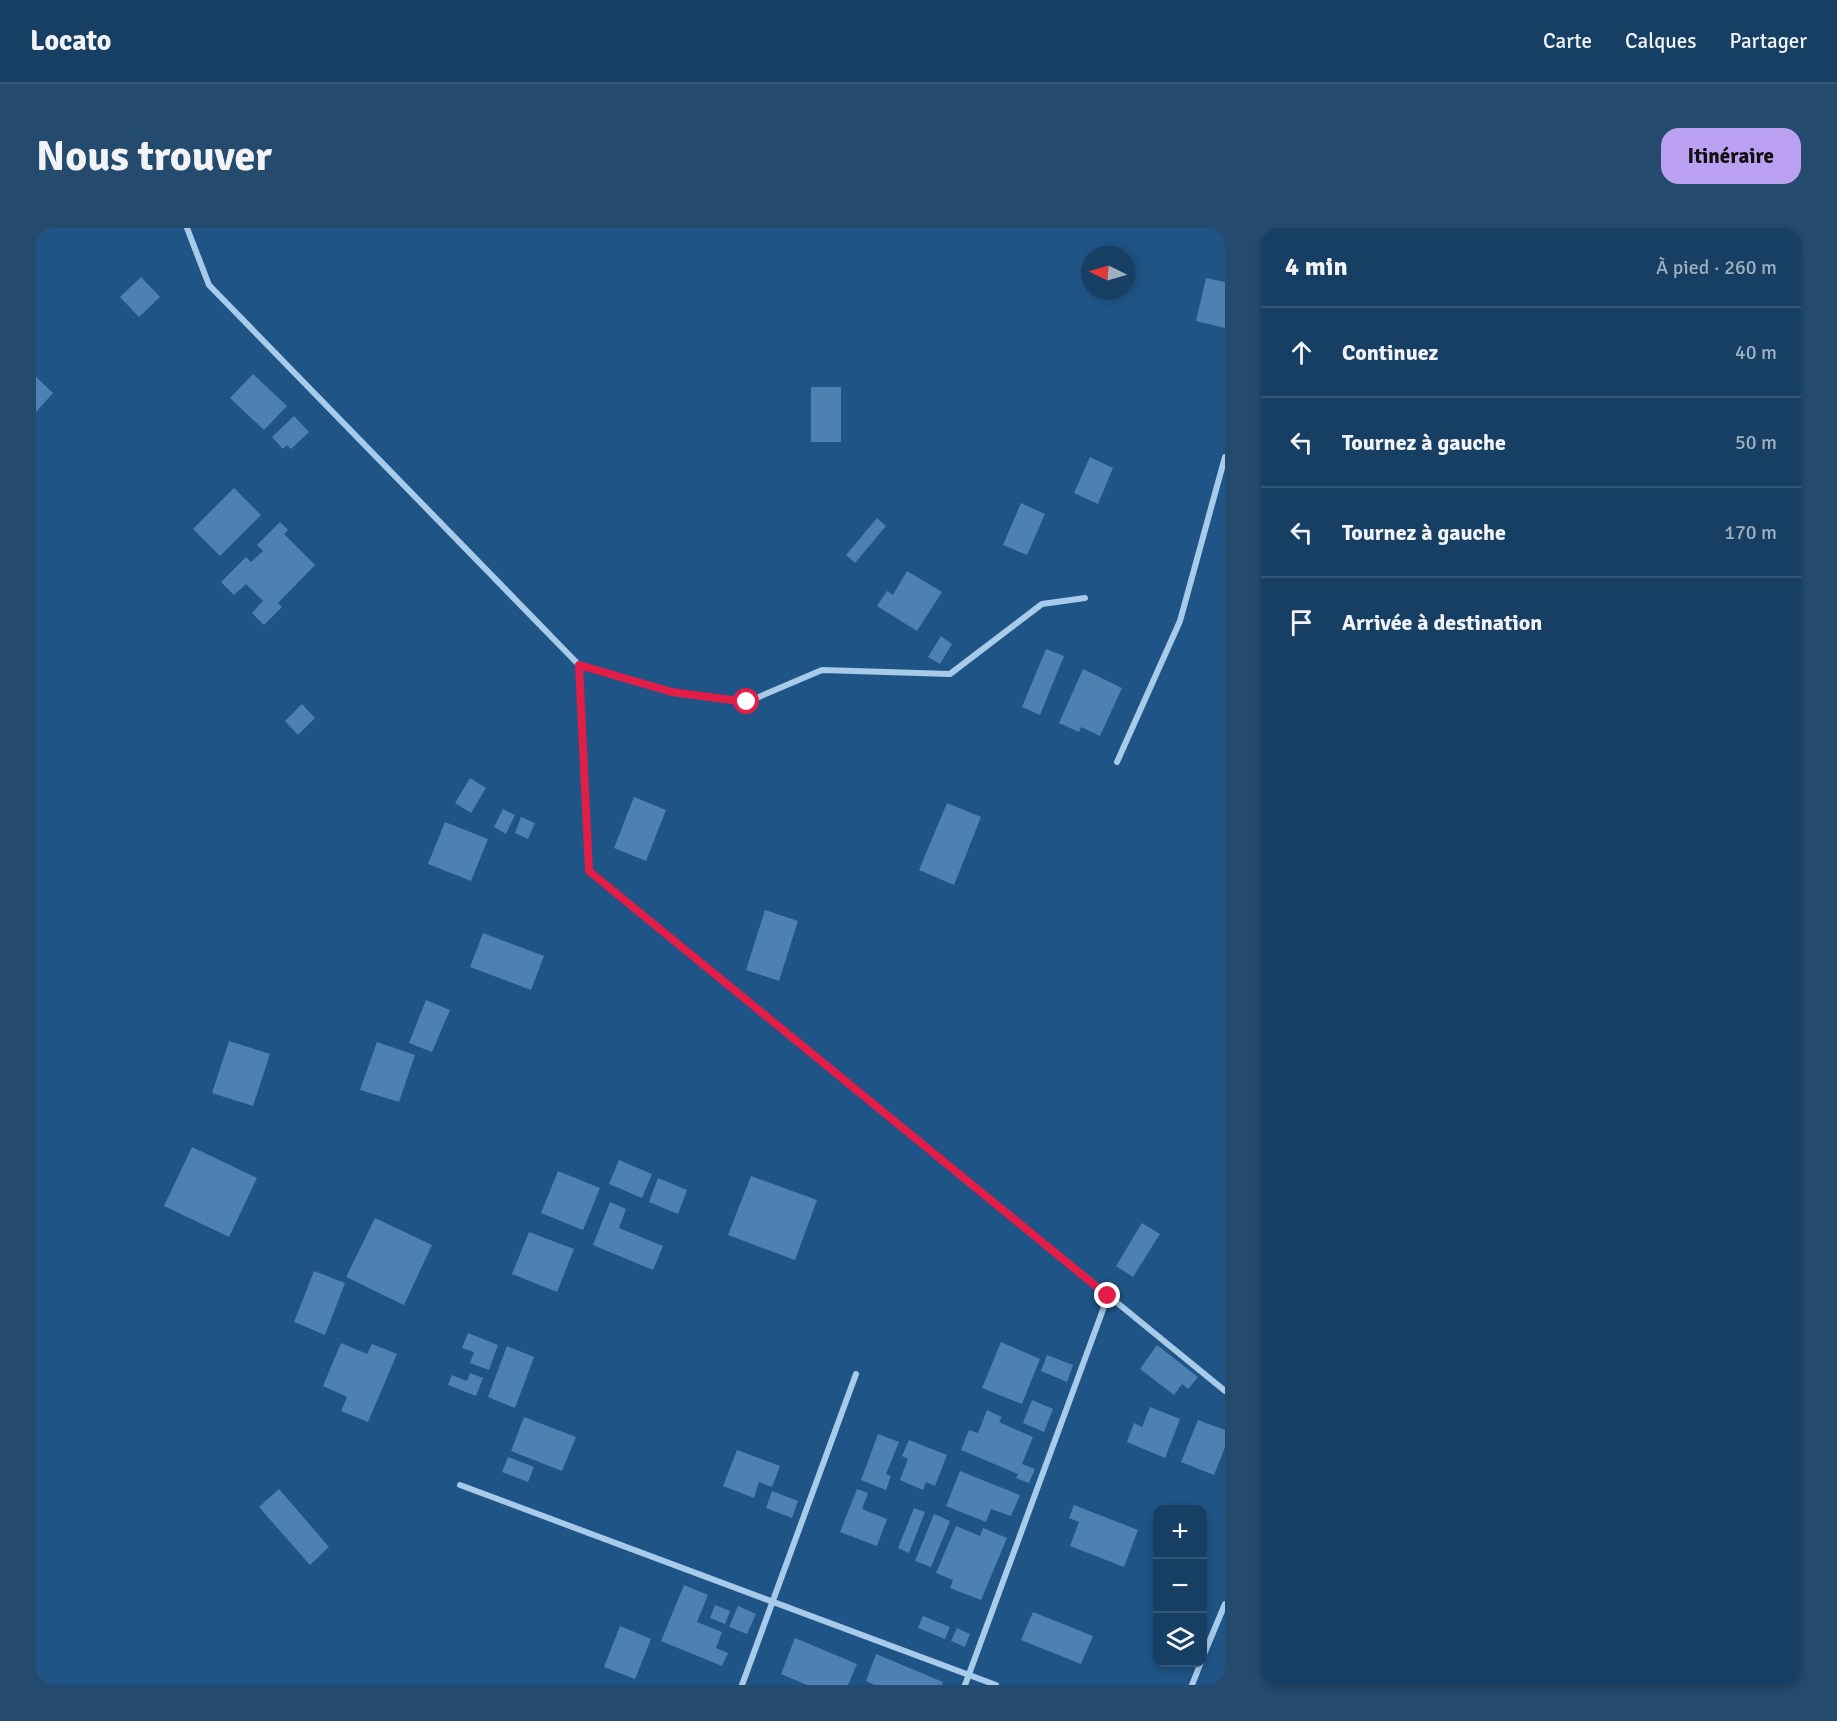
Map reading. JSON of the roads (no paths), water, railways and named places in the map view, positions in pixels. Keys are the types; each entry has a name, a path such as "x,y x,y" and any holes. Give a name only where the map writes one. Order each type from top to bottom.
{"street":[{"path":"187,228 209,285 579,665 672,692 747,702 822,670 950,674 1042,604 1085,598"},
{"path":"1117,762 1180,621 1225,457"},
{"path":"579,665 589,871 1225,1391"},
{"path":"965,1685 1108,1296"},
{"path":"742,1685 856,1374"},
{"path":"460,1485 996,1685"},
{"path":"1207,1649 1225,1604"},
{"path":"1192,1685 1200,1667"}]}
